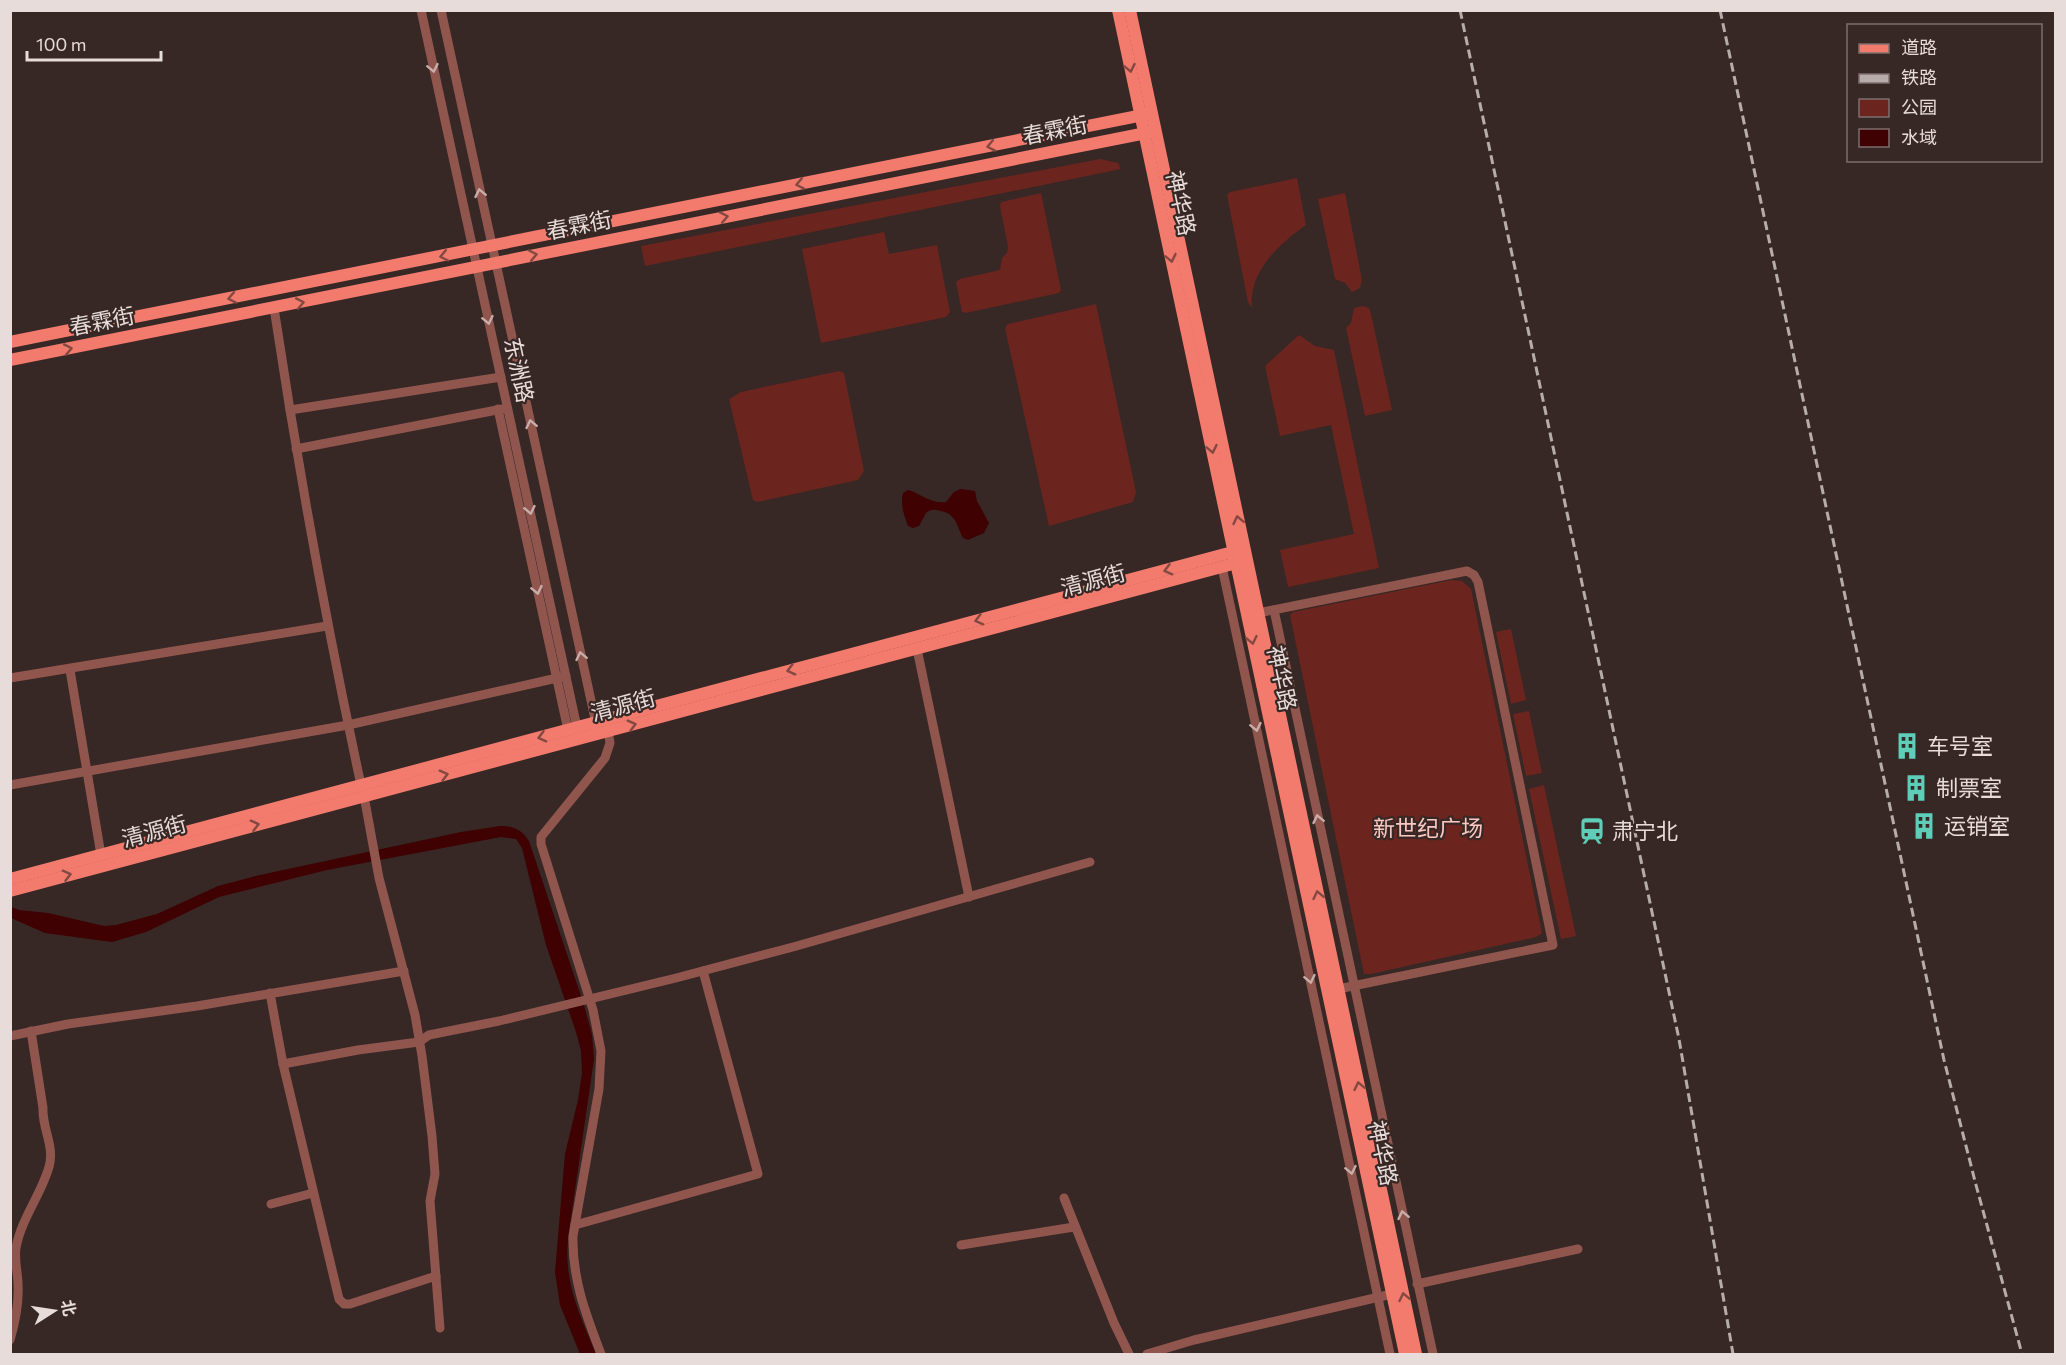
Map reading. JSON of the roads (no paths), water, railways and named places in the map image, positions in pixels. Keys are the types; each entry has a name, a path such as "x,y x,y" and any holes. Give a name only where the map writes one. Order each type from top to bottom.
{"main road":[{"name":"神华路","path":"1118,10 1150,132 1405,1354"},
{"name":"神华路","path":"1130,10 1146,115"},
{"name":"春霖街","path":"10,342 1146,115"},
{"name":"春霖街","path":"10,360 1150,132"},
{"name":"神华路","path":"1240,556 1258,613 1416,1354"},
{"name":"清源街","path":"10,891 575,732 600,729 917,649 1222,567 1240,556"},
{"name":"清源街","path":"600,729 1240,556"},
{"name":"清源街","path":"10,879 362,791"}],"street":[{"name":"东洲路","path":"421,10 501,377 503,409 575,732"},
{"name":"东洲路","path":"441,10 600,729"},
{"path":"274,308 327,626 376,862 415,1015 432,1136 435,1174 430,1201 440,1328"},
{"path":"290,410 501,377"},
{"path":"296,449 503,409"},
{"path":"1222,567 1390,1354"},
{"path":"1258,613 1467,571 1474,575 1478,582 1553,945 1338,989"},
{"path":"1274,610 1433,1354"},
{"path":"10,678 70,670 327,626"},
{"path":"917,649 969,897"},
{"path":"70,670 101,855"},
{"path":"10,785 348,725 561,677"},
{"path":"600,729 610,743 605,758 541,837 541,844 593,1010 601,1052 599,1089 572,1254 576,1282 601,1354"},
{"path":"284,1064 358,1050 419,1042 429,1035 596,998 703,971 1090,862"},
{"path":"10,1036 404,971"},
{"path":"575,1225 758,1174 703,971"},
{"path":"270,993 313,1193 339,1299 344,1304 436,1276"},
{"path":"10,1340 18,1286 13,1258 21,1232 49,1167 52,1151 43,1118 31,1031"},
{"path":"271,1204 313,1193"},
{"path":"1064,1198 1074,1227 1129,1354"},
{"path":"961,1245 1074,1227"},
{"path":"1418,1284 1578,1249"},
{"path":"1147,1354 1194,1340 1392,1294"}],"water":[{"path":"961,489 975,491 977,501 989,523 984,533 968,540 963,538 950,515 934,510 926,513 919,526 913,528 908,526 902,505 903,493 908,490 931,500 946,502 954,492"},
{"path":"500,826 517,829 529,841 592,1035 594,1059 567,1248 573,1294 596,1354 580,1354 560,1305 555,1272 565,1154 578,1100 582,1073 581,1051 546,945 522,848 516,839 501,837 327,870 219,897 146,932 112,942 45,933 11,918 11,907 104,926 116,925 157,914 218,886 260,875 461,832"}],"railway":[{"path":"1460,10 1679,1039 1733,1354"},
{"path":"1720,10 1944,1060 2022,1354"}],"place":[{"name":"车号室","path":"1907,746"},
{"name":"制票室","path":"1916,788"},
{"name":"运销室","path":"1924,826"},
{"name":"肃宁北","path":"1592,831"}],"park label":[{"name":"新世纪广场","path":"1428,828"}]}
